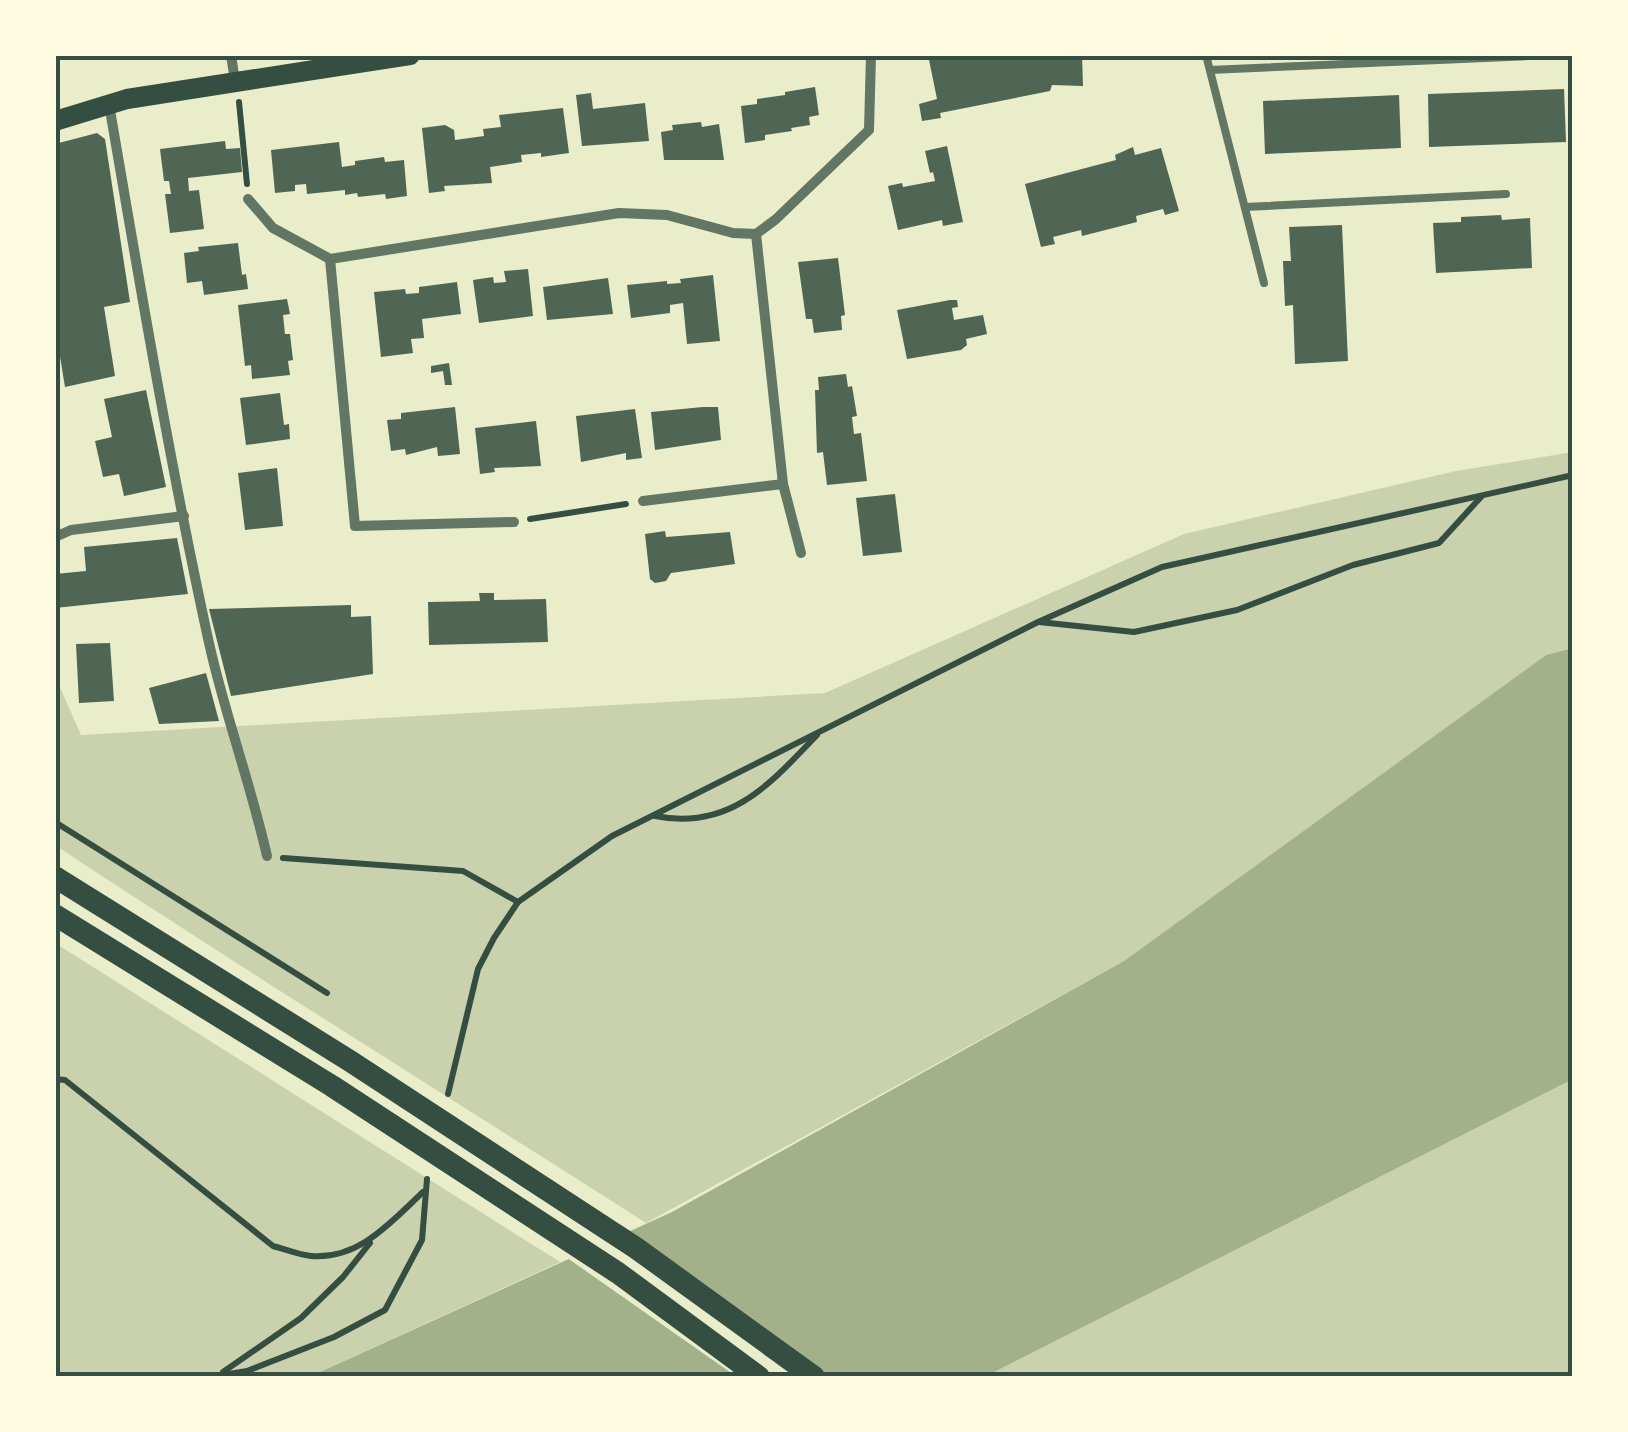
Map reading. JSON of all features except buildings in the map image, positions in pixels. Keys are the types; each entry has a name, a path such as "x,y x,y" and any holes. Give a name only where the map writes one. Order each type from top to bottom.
{"highway":[{"path":"55,877 350,1060 636,1248 814,1377"},
{"path":"55,915 332,1086 618,1273 759,1377"}],"main road":[{"path":"55,121 109,103 410,55"}],"street":[{"path":"231,55 235,81"},
{"path":"248,199 273,228 330,259 619,213 667,215 756,234 869,130 871,55"},
{"path":"109,103 159,394 210,648 255,802 266,856"},
{"path":"756,234 783,484 801,553"},
{"path":"330,259 355,526 514,522"},
{"path":"643,502 783,484"},
{"path":"55,537 71,530 184,516"}],"lane":[{"path":"1206,55 1264,284"},
{"path":"1210,70 1530,56"},
{"path":"1244,207 1506,194"}],"path":[{"path":"235,81 248,199"},
{"path":"446,1099 478,970 518,902 612,836 1038,622 1162,568 1573,475"},
{"path":"1038,622 1134,632 1236,610 1353,565 1439,544 1483,495"},
{"path":"514,522 643,502"},
{"path":"653,816 678,820 715,815 763,791 822,730"},
{"path":"55,822 327,993"},
{"path":"266,856 463,871 518,902"},
{"path":"55,1079 65,1080 273,1246 311,1256 342,1253 373,1239"},
{"path":"222,1373 246,1371 334,1337 386,1310 422,1240 428,1172"},
{"path":"211,1377 302,1318 373,1239 424,1191"}],"shaded area":[{"path":"1573,452 1573,648 1546,655 1124,961 646,1223 55,845 55,676 81,735 825,693 1184,534 1456,471"},
{"path":"1573,648 1573,1079 984,1377 309,1377 672,1212 1124,961 1546,655"},
{"path":"55,943 560,1262 309,1377 55,1377"},
{"path":"1573,1079 1573,1377 984,1377 1010,1361"}],"pier":[{"path":"619,1230 825,1377 737,1377 563,1255"}]}
